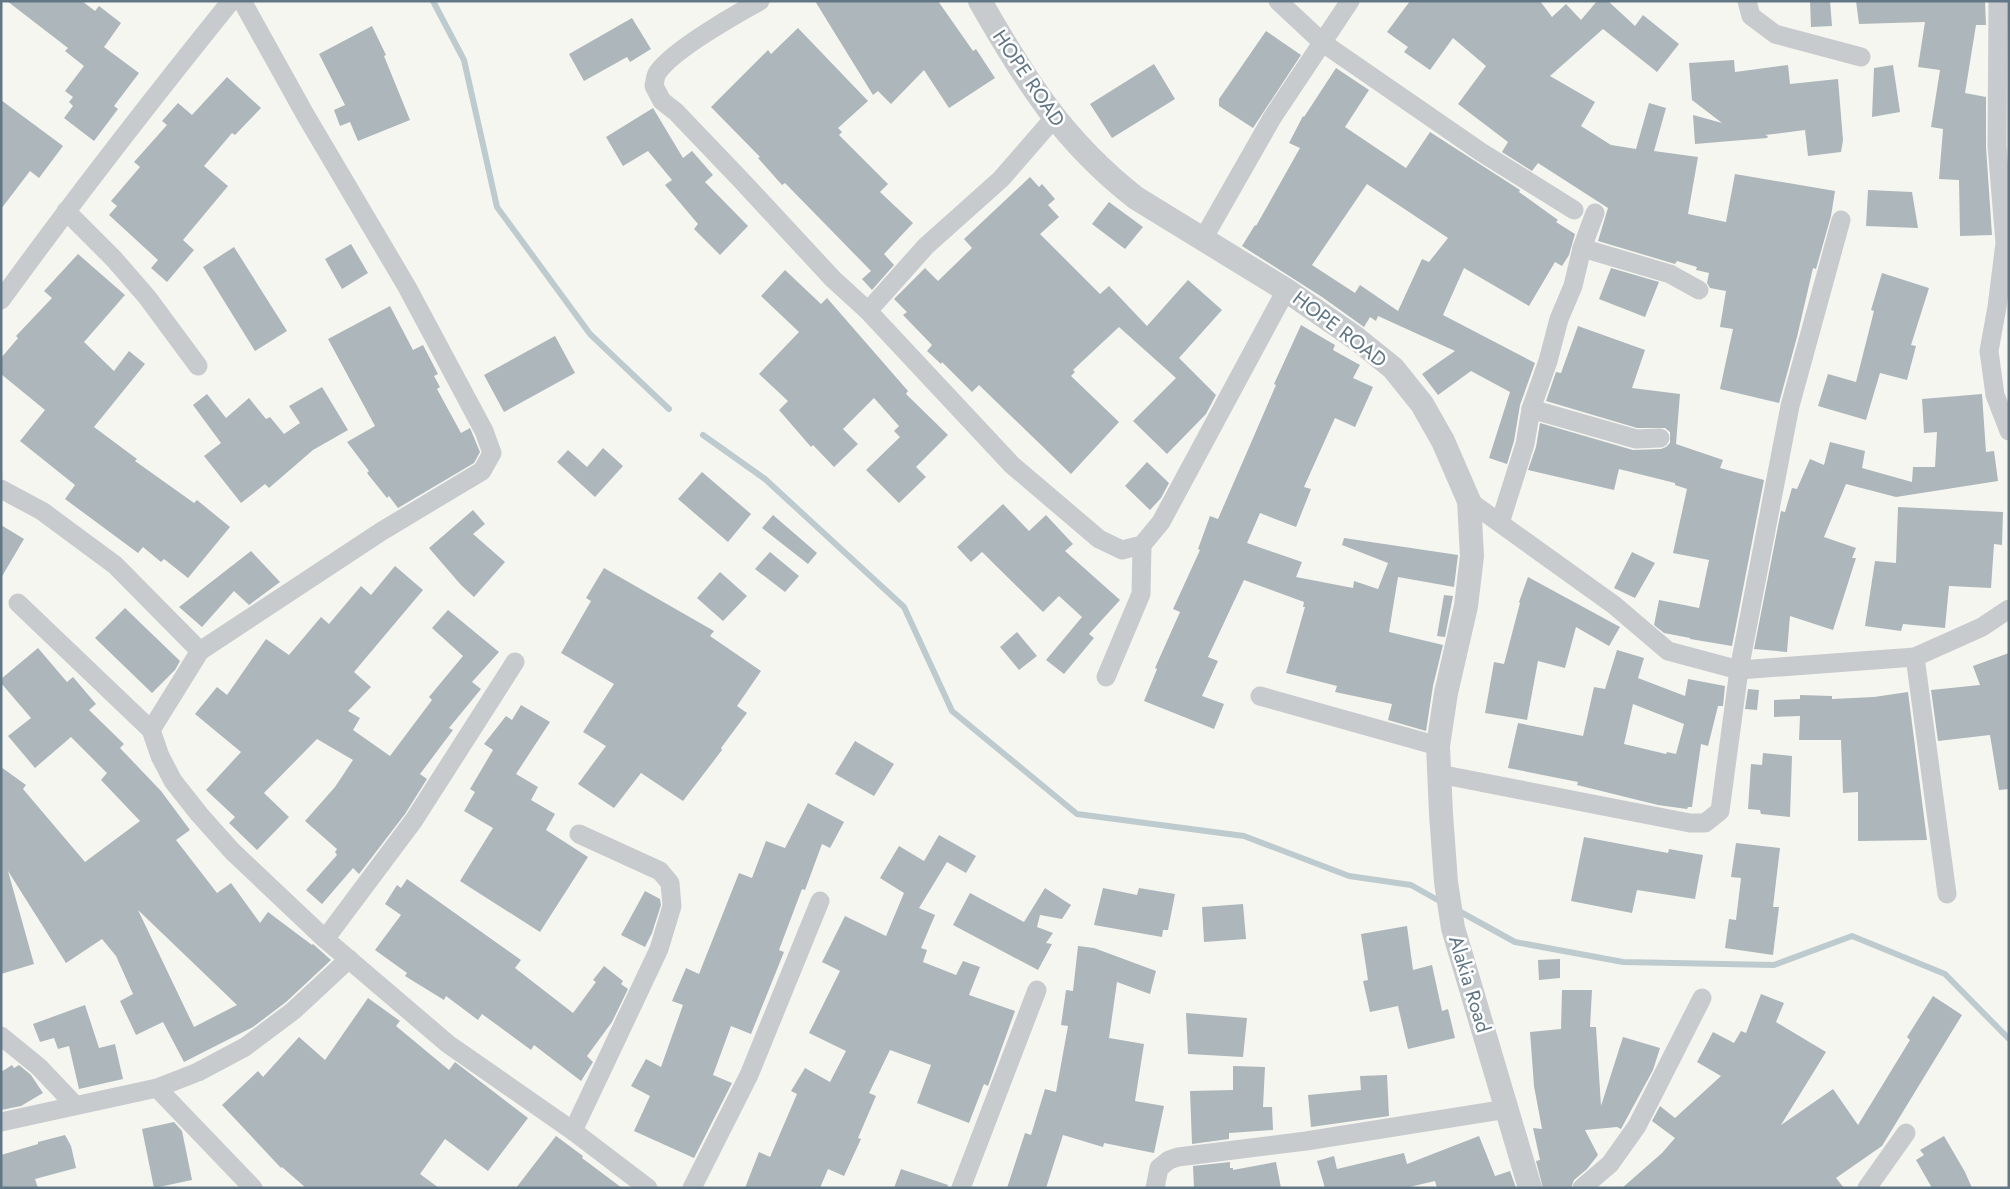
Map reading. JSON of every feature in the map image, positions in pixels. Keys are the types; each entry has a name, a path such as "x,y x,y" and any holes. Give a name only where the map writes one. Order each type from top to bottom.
{"street":[{"path":"1,300 131,126 231,1"},
{"path":"151,730 200,651 382,531 482,471 492,453 484,430 407,287 306,116 242,1"},
{"path":"760,1 741,6 670,59 657,73 654,86 662,101 676,112 833,278 868,311 1012,465 1099,539 1122,550 1142,545 1161,522 1286,290"},
{"name":"HOPE ROAD","path":"980,1 1015,62 1054,118 1115,182 1136,198 1286,290 1357,339 1393,368 1422,404 1444,441 1469,501 1472,556 1466,606 1446,693 1438,746 1440,774"},
{"path":"1278,1 1323,43 1481,152 1574,210"},
{"path":"1203,239 1272,118 1350,1"},
{"path":"1747,1 1751,16 1775,34 1861,57"},
{"path":"1998,1 1997,146 2004,243 1997,307 1989,351 1995,395 2009,431"},
{"path":"868,311 926,246 1001,179 1054,118"},
{"path":"66,211 114,259 147,297 198,366"},
{"path":"1500,524 1525,444 1531,409 1548,362 1559,319 1573,286 1582,248 1595,213"},
{"path":"1440,774 1663,819 1705,823 1720,811 1739,670 1790,406 1840,220"},
{"path":"1582,248 1670,274 1700,290"},
{"path":"1531,409 1636,439 1660,438"},
{"path":"1,489 42,511 115,565 200,651"},
{"path":"1469,501 1614,605 1668,651 1739,670 1915,657 1982,627 2009,609"},
{"path":"1106,677 1141,594 1142,545"},
{"path":"18,603 151,730 160,756 173,781 199,814 232,850 325,939 448,1044 573,1131 648,1188"},
{"path":"1915,657 1947,894"},
{"path":"325,939 414,820 515,662"},
{"path":"1260,696 1438,746"},
{"name":"Alakia Road","path":"1440,774 1446,882 1453,928 1530,1188"},
{"path":"573,1131 659,949 672,906 670,883 660,870 579,834"},
{"path":"692,1188 749,1075 820,901"},
{"path":"1,1122 158,1088 198,1072 245,1047 293,1011 349,959"},
{"path":"961,1188 1037,990"},
{"path":"1582,1188 1610,1164 1637,1126 1702,998"},
{"path":"1,1036 39,1067 75,1105"},
{"path":"158,1088 253,1188"},
{"path":"1155,1188 1159,1168 1178,1156 1306,1141 1507,1109"},
{"path":"1867,1188 1906,1133"}],"building":[{"path":"7,1 82,1 95,11 99,6 121,23 104,47 139,73 114,106 118,109 94,141 64,118 73,106 69,102 73,97 65,91 84,66 65,51 68,48"},
{"path":"815,1 938,1 973,51 976,49 995,78 949,108 924,70 891,104 878,91 873,95"},
{"path":"1410,1 1540,1 1552,17 1566,4 1581,20 1597,1 1608,1 1635,26 1643,15 1679,44 1657,72 1603,29 1550,76 1595,102 1581,126 1611,145 1636,149 1649,103 1666,108 1654,151 1698,157 1688,214 1726,222 1735,174 1835,191 1831,216 1816,269 1813,268 1779,403 1720,389 1733,329 1720,327 1726,291 1710,288 1707,283 1709,273 1696,270 1697,267 1677,261 1675,264 1598,241 1608,208 1538,163 1532,171 1502,152 1508,142 1458,104 1486,66 1453,38 1430,70 1404,52 1408,47 1387,32"},
{"path":"1810,1 1830,1 1832,26 1811,27"},
{"path":"1856,1 1985,1 1986,25 1976,25 1965,93 1986,97 1986,147 1992,235 1960,236 1959,180 1939,179 1943,129 1931,127 1940,70 1918,67 1925,22 1859,24"},
{"path":"632,18 651,49 630,62 627,57 584,81 569,54"},
{"path":"372,26 386,55 384,56 410,120 358,141 350,122 340,126 334,110 345,105 319,54"},
{"path":"798,28 868,101 838,128 842,132 839,135 888,184 880,192 913,223 884,254 894,265 872,290 862,279 871,271 785,183 782,185 758,158 760,157 711,107 768,50 771,54"},
{"path":"1266,31 1301,55 1253,128 1219,106 1219,99"},
{"path":"1734,60 1735,72 1788,65 1790,84 1838,79 1843,140 1841,152 1808,156 1805,130 1765,135 1768,136 1767,138 1695,144 1693,115 1722,123 1692,100 1689,63"},
{"path":"1154,64 1175,99 1112,138 1090,104"},
{"path":"1893,65 1900,112 1872,117 1874,68"},
{"path":"1336,68 1369,90 1345,127 1406,168 1430,132 1520,190 1519,192 1558,220 1556,222 1575,234 1569,255 1562,266 1555,262 1529,306 1464,268 1443,315 1535,363 1520,405 1514,441 1507,464 1489,458 1510,392 1471,371 1438,395 1422,374 1455,351 1378,316 1376,321 1370,317 1364,327 1322,297 1242,246 1256,226 1300,148 1289,143","holes":["1367,184 1448,238 1429,262 1422,259 1398,311 1360,285 1355,293 1312,265"]},
{"path":"227,77 261,108 235,135 232,133 204,166 228,186 183,240 194,250 167,282 151,268 158,260 109,215 117,206 111,201 140,167 134,162 167,125 162,121 178,103 192,115"},
{"path":"1,100 63,146 39,178 30,171 1,209"},
{"path":"653,108 683,158 692,151 713,175 705,182 748,226 720,255 694,229 698,224 665,185 672,180 648,151 623,166 606,137"},
{"path":"1030,177 1039,187 1042,184 1055,199 1048,205 1059,217 1040,234 1100,294 1109,286 1147,326 1188,280 1222,310 1179,358 1216,395 1206,414 1167,454 1133,421 1176,378 1119,327 1073,370 1075,372 1071,376 1119,422 1071,474 979,385 972,392 942,362 941,364 927,351 932,345 903,315 907,312 894,299 925,268 938,281 972,248 964,239"},
{"path":"1868,190 1912,192 1918,228 1866,226"},
{"path":"1109,202 1143,227 1125,249 1092,224"},
{"path":"351,244 368,273 342,289 325,259"},
{"path":"234,247 287,331 255,351 203,267"},
{"path":"78,254 125,295 84,342 114,371 129,351 145,364 94,427 137,459 135,461 194,503 197,500 230,527 188,578 164,559 161,562 143,547 138,553 65,499 75,485 20,441 45,410 1,374 1,358 18,338 16,336 52,298 44,291"},
{"path":"1611,268 1659,282 1645,317 1599,299"},
{"path":"785,270 821,304 827,298 908,391 906,394 948,435 916,467 926,477 899,503 866,470 900,437 894,431 899,426 874,398 843,429 858,444 834,467 813,445 811,447 779,410 788,401 759,374 799,332 761,296"},
{"path":"1882,273 1929,288 1911,345 1916,346 1907,380 1880,373 1866,420 1818,406 1828,374 1856,382 1874,311 1871,310"},
{"path":"390,306 413,350 423,345 438,374 434,376 440,387 437,389 461,433 470,428 480,452 474,463 398,508 389,496 387,498 367,473 369,471 347,442 375,426 328,339"},
{"path":"1301,325 1335,345 1333,350 1360,365 1353,378 1373,387 1355,427 1335,418 1304,487 1311,489 1296,527 1260,513 1247,543 1302,562 1296,577 1353,588 1354,581 1378,589 1388,563 1342,545 1344,538 1458,555 1454,587 1398,577 1389,632 1443,645 1433,686 1426,731 1388,720 1392,704 1335,692 1337,686 1286,673 1305,607 1303,607 1304,602 1244,580 1208,657 1218,661 1202,696 1224,704 1214,729 1144,701 1157,669 1155,668 1180,612 1173,609 1200,550 1198,549 1210,516 1218,519 1276,385 1274,384"},
{"path":"1578,326 1645,350 1632,388 1680,394 1676,444 1723,460 1720,468 1764,480 1732,646 1664,633 1654,625 1659,600 1699,608 1709,560 1673,553 1687,489 1675,485 1675,483 1619,469 1614,490 1528,470 1536,447 1540,423 1633,450 1661,449 1670,443 1670,432 1665,428 1637,428 1546,401 1556,372 1561,373"},
{"path":"555,336 575,373 504,412 484,375"},
{"path":"322,387 348,430 313,450 269,488 265,484 241,503 204,456 221,443 193,405 207,394 226,418 249,398 266,419 270,417 284,434 300,423 289,406"},
{"path":"1982,394 1986,452 1994,451 1998,481 1896,497 1846,484 1824,537 1856,548 1852,558 1856,558 1833,630 1790,616 1787,652 1754,649 1781,511 1785,512 1792,488 1797,489 1810,459 1824,465 1830,442 1865,451 1862,468 1912,482 1913,467 1935,467 1937,432 1924,433 1922,399"},
{"path":"603,448 623,466 595,497 557,462 568,450 587,467"},
{"path":"1147,462 1169,483 1161,498 1150,510 1125,486"},
{"path":"702,472 751,514 728,542 678,499"},
{"path":"1003,504 1029,531 1046,515 1073,544 1065,551 1120,600 1089,634 1094,638 1064,674 1046,660 1082,617 1059,596 1043,612 982,552 971,562 957,547"},
{"path":"1898,507 2003,512 2002,545 1994,544 1991,588 1949,586 1945,628 1903,624 1901,631 1865,626 1875,561 1896,563"},
{"path":"473,510 485,524 473,534 505,562 474,597 429,548"},
{"path":"773,515 817,553 808,564 762,528"},
{"path":"1,525 24,539 1,578"},
{"path":"251,551 280,582 249,605 234,591 202,627 179,607"},
{"path":"770,552 799,576 785,592 755,569"},
{"path":"1632,552 1655,563 1635,598 1614,588"},
{"path":"395,566 423,590 354,672 371,687 348,711 360,718 353,730 390,756 432,700 429,697 463,656 432,628 448,610 499,652 472,682 481,689 449,728 453,730 420,774 427,779 405,814 359,874 353,868 322,904 306,890 337,855 335,852 337,849 305,821 335,787 353,760 317,739 264,793 289,817 257,850 229,823 235,817 206,790 241,752 195,714 217,687 227,695 266,639 289,655 321,617 329,624 361,586 371,595"},
{"path":"604,568 714,631 710,636 761,671 737,706 747,713 721,748 722,750 683,801 641,773 614,808 578,784 606,746 583,732 614,684 561,653 591,601 586,598"},
{"path":"720,572 747,596 723,621 697,598"},
{"path":"1528,577 1620,627 1609,646 1576,627 1565,668 1538,661 1527,720 1485,713 1494,662 1504,664 1519,602"},
{"path":"1444,595 1453,596 1445,637 1437,636"},
{"path":"125,608 180,661 175,670 152,693 95,638"},
{"path":"1017,632 1037,656 1019,670 1000,647"},
{"path":"38,648 67,682 73,677 96,704 89,710 124,744 120,748 161,791 190,830 176,840 217,893 231,883 260,923 268,912 313,944 331,960 286,1002 253,1027 184,1062 163,1022 136,1035 120,1001 133,994 116,956 102,939 66,963 8,871 34,964 1,974 1,767 26,785 23,789 85,862 140,821 101,780 107,773 71,737 35,768 8,736 31,718 1,683 1,679","holes":["138,910 237,1005 194,1027"]},
{"path":"1617,650 1644,658 1638,678 1685,696 1688,679 1725,686 1723,706 1718,706 1708,746 1701,744 1692,807 1687,809 1658,805 1577,785 1578,782 1508,768 1518,723 1583,736 1594,687 1605,689","holes":["1633,704 1684,724 1676,754 1667,752 1666,754 1624,744"]},
{"path":"2009,653 2009,789 1999,790 1990,735 1938,741 1931,690 1980,685 1973,666"},
{"path":"1748,689 1759,690 1757,710 1745,709"},
{"path":"1908,692 1927,840 1858,841 1858,792 1843,793 1841,740 1799,740 1800,716 1774,717 1774,700 1800,699 1800,695 1832,696 1832,699 1874,697"},
{"path":"521,705 550,722 516,774 538,787 531,800 555,814 546,830 588,857 540,932 460,881 493,828 464,811 475,792 470,789 493,750 484,744 506,716 512,720"},
{"path":"855,741 894,764 874,796 835,774"},
{"path":"1763,753 1792,756 1790,817 1761,814 1760,810 1748,809 1751,764 1762,765"},
{"path":"808,803 844,822 830,848 822,844 805,890 802,889 779,950 784,952 751,1034 731,1026 713,1075 732,1083 694,1158 634,1131 650,1096 631,1086 646,1059 661,1067 683,1005 672,1001 686,968 699,974 739,873 752,878 766,841 785,848"},
{"path":"939,835 976,856 966,873 947,862 919,908 935,915 921,948 927,950 923,962 956,975 963,961 980,967 969,995 1015,1011 988,1086 984,1084 969,1123 917,1103 931,1065 890,1050 869,1093 876,1096 858,1138 861,1139 844,1176 828,1169 820,1188 745,1188 759,1152 770,1157 797,1094 791,1091 805,1068 830,1082 846,1051 809,1033 840,971 822,962 845,916 886,936 904,893 880,878 899,846 924,861"},
{"path":"1584,837 1668,853 1669,849 1703,855 1695,899 1637,890 1632,913 1571,901"},
{"path":"1736,843 1780,848 1773,907 1779,907 1773,955 1725,948 1729,919 1736,920 1741,878 1731,877"},
{"path":"407,879 521,960 515,968 573,1013 596,982 593,980 604,966 623,981 621,984 628,989 612,1022 587,1056 593,1062 581,1081 534,1045 531,1050 482,1014 478,1020 446,996 444,1000 405,976 407,973 375,950 401,915 385,904 397,885 401,888"},
{"path":"1045,888 1071,905 1062,919 1040,915 1037,927 1053,933 1046,943 1052,944 1038,970 953,925 970,893 1024,922"},
{"path":"1103,888 1137,895 1139,888 1175,894 1168,930 1163,930 1162,937 1094,925"},
{"path":"645,891 660,899 661,905 652,933 645,947 621,935"},
{"path":"1243,904 1246,939 1204,942 1202,907"},
{"path":"1407,926 1413,970 1432,965 1442,1011 1448,1009 1455,1038 1408,1049 1398,1006 1370,1012 1363,981 1368,980 1361,934"},
{"path":"1078,946 1094,948 1156,971 1150,994 1117,982 1109,1038 1144,1044 1135,1101 1164,1106 1154,1153 1104,1143 1103,1147 1063,1135 1046,1188 1007,1188 1025,1133 1031,1135 1045,1089 1056,1092 1068,1026 1061,1025 1066,990 1073,991"},
{"path":"1560,959 1560,978 1539,980 1538,960"},
{"path":"1562,990 1592,990 1590,1027 1596,1027 1601,1106 1623,1037 1660,1048 1653,1070 1621,1129 1617,1127 1585,1130 1598,1155 1587,1169 1574,1180 1571,1188 1543,1188 1536,1161 1540,1160 1533,1128 1542,1129 1534,1086 1530,1032 1561,1029"},
{"path":"1761,994 1784,1003 1776,1022 1826,1052 1781,1125 1833,1089 1858,1125 1910,1040 1907,1037 1933,996 1962,1015 1882,1146 1836,1178 1844,1188 1622,1188 1662,1153 1675,1138 1652,1121 1660,1106 1675,1118 1721,1076 1697,1062 1713,1032 1734,1043 1741,1031 1746,1033"},
{"path":"368,998 400,1021 396,1026 449,1070 455,1062 528,1118 488,1171 445,1139 420,1174 439,1188 306,1188 281,1168 222,1105 258,1071 263,1077 299,1037 325,1060"},
{"path":"85,1005 99,1048 115,1044 123,1079 79,1089 69,1046 58,1049 54,1038 40,1042 33,1024"},
{"path":"1186,1013 1247,1018 1243,1057 1188,1054"},
{"path":"12,1065 14,1068 19,1065 31,1075 43,1093 21,1106 1,1110 1,1072"},
{"path":"1233,1066 1265,1067 1263,1107 1272,1107 1273,1130 1229,1133 1229,1139 1192,1144 1190,1091 1233,1090"},
{"path":"1387,1075 1389,1116 1311,1127 1308,1095 1361,1090 1360,1076"},
{"path":"174,1122 182,1131 192,1180 154,1188 142,1129"},
{"path":"65,1135 71,1146 76,1168 35,1179 38,1188 1,1188 1,1155"},
{"path":"556,1136 583,1156 582,1158 622,1188 516,1188"},
{"path":"1479,1136 1495,1176 1510,1171 1516,1188 1437,1188 1435,1181 1405,1188 1325,1188 1317,1161 1334,1156 1337,1169 1404,1153 1407,1164"},
{"path":"1944,1136 1972,1188 1932,1188 1916,1160 1924,1155 1920,1150"},
{"path":"1230,1162 1230,1168 1233,1168 1233,1170 1276,1162 1281,1188 1194,1188 1193,1166"},
{"path":"901,1169 948,1185 947,1188 894,1188"}],"waterway":[{"path":"433,1 464,60 497,207 590,334 669,409"},
{"path":"703,435 765,479 904,607 952,711 1077,814 1244,836 1349,876 1411,885 1443,903"},
{"path":"1457,910 1515,942 1623,962 1774,965 1852,936 1945,974 2009,1039"}]}
